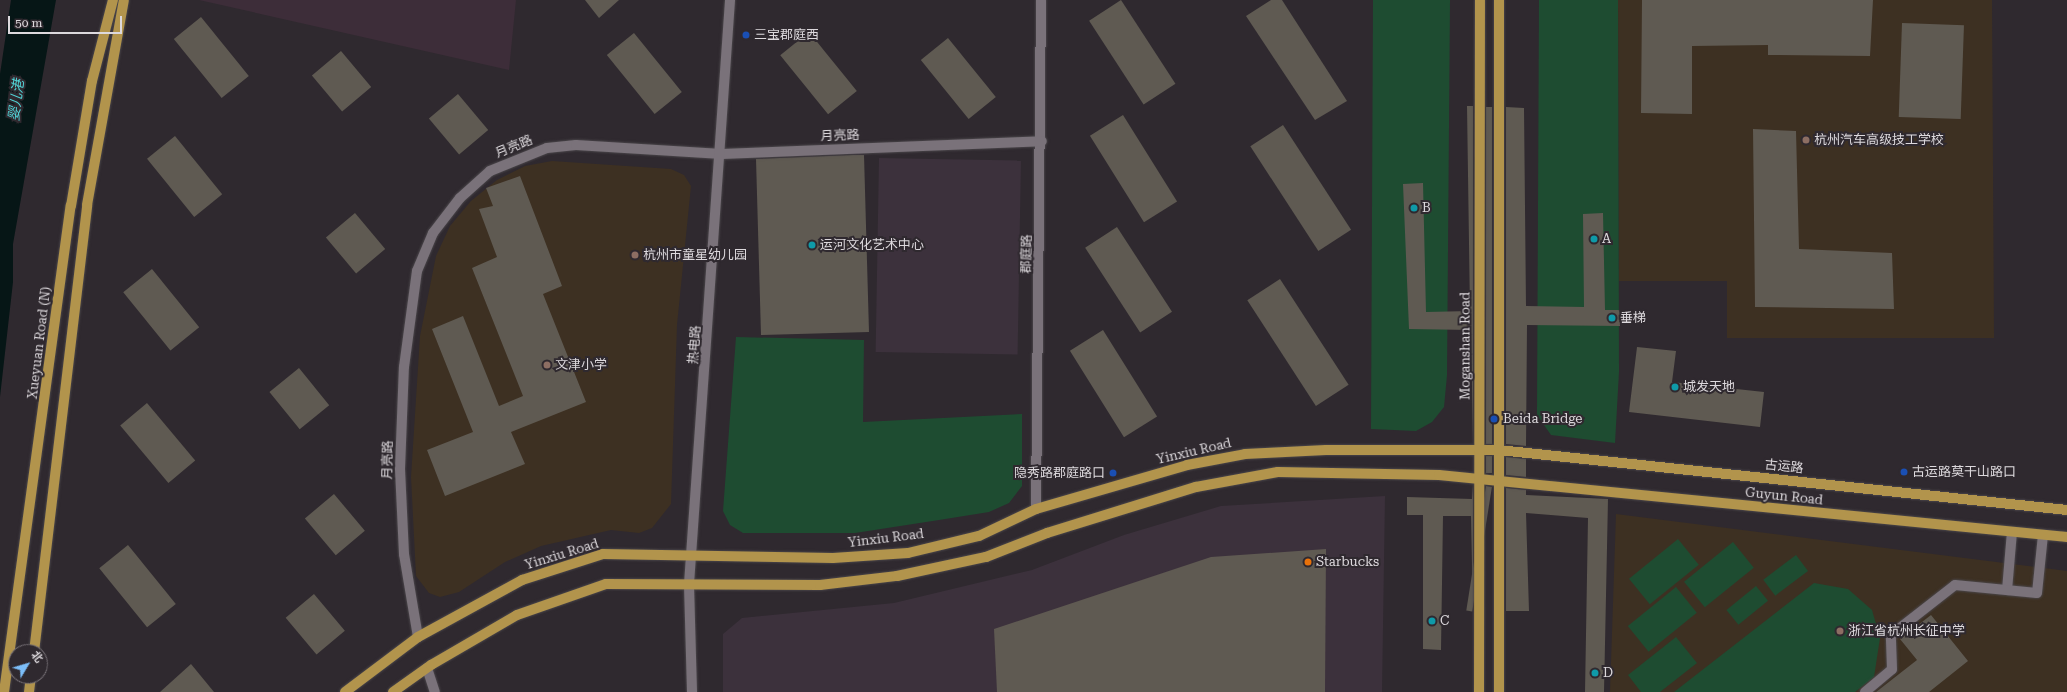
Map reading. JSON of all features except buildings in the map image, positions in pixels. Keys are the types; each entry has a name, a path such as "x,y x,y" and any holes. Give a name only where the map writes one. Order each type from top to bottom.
{"main road":[{"name":"Xueyuan Road (N)","path":"4,692 71,206 92,81 113,0"},
{"path":"35,644 87,205 124,0"},
{"name":"Moganshan Road","path":"1479,692 1480,0"},
{"path":"1499,692 1500,0"},
{"name":"Yinxiu Road","path":"346,692 418,637 522,580 602,554 692,554 833,558 908,553 979,536 1036,509 1187,465 1245,454 1479,449 1499,450"},
{"name":"古运路","path":"1499,450 2067,510"},
{"path":"393,692 427,668 517,615 606,584 820,585 898,576 986,558 1047,533 1196,487 1278,472 1499,481"},
{"name":"Guyun Road","path":"1499,481 2067,537"}],"street":[{"name":"热电路","path":"692,692 689,584 722,154 730,0"},
{"name":"郡庭路","path":"1036,509 1042,141 1041,0"},
{"name":"月亮路","path":"418,637 404,554 400,469 404,367 417,271 433,233 460,198 490,171 547,148 576,144 722,154 1042,141"},
{"path":"2007,590 2012,532"},
{"path":"1865,692 1892,669 1891,635 1955,584 2037,593 2043,535"},
{"path":"427,668 435,692"}],"shaded area":[{"path":"199,0 516,0 509,70"},
{"name":"杭州汽车高级技工学校","path":"1618,0 1992,0 1994,338 1727,338 1727,281 1619,281"},
{"path":"879,158 1021,160 1018,354 876,352"},
{"name":"文津小学","path":"552,161 671,169 684,175 691,186 677,325 671,504 652,528 639,533 611,530 541,546 505,562 459,592 440,597 429,593 416,576 411,477 420,336 436,256 450,226 471,201 497,180 525,166"},
{"path":"1385,496 1382,692 723,692 723,634 742,618 894,603 1032,570 1124,535 1221,506"},
{"name":"浙江省杭州长征中学","path":"1616,514 2067,571 2067,692 1610,692"}],"green space":[{"path":"1373,0 1450,0 1447,375 1444,407 1432,422 1416,431 1371,429"},
{"path":"1539,0 1618,0 1619,372 1615,443 1551,435 1537,415"},
{"path":"736,337 864,340 863,422 1022,414 1022,486 1009,503 989,512 855,533 743,533 730,525 723,511"},
{"path":"1678,539 1699,565 1650,604 1629,579"},
{"path":"1733,542 1754,568 1705,607 1684,582"},
{"path":"1796,555 1808,571 1775,596 1763,580"},
{"path":"1814,583 1848,589 1872,610 1880,638 1874,677 1855,692 1674,692"},
{"path":"1756,586 1768,601 1738,625 1726,610"},
{"path":"1676,587 1697,613 1649,652 1628,626"},
{"path":"1676,637 1697,663 1660,692 1641,692 1628,675"}],"water":[{"name":"婴儿港","path":"11,0 56,0 13,244 13,282 0,397 0,74"}],"place":[{"name":"三宝郡庭西","path":"746,35"},
{"name":"杭州汽车高级技工学校","path":"1806,140"},
{"name":"B","path":"1414,208"},
{"name":"A","path":"1594,239"},
{"name":"运河文化艺术中心","path":"812,245"},
{"name":"杭州市童星幼儿园","path":"635,255"},
{"name":"垂梯","path":"1612,318"},
{"name":"文津小学","path":"547,365"},
{"name":"城发天地","path":"1675,387"},
{"name":"Beida Bridge","path":"1494,419"},
{"name":"古运路莫干山路口","path":"1904,472"},
{"name":"隐秀路郡庭路口","path":"1113,473"},
{"name":"Starbucks","path":"1308,562"},
{"name":"C","path":"1432,621"},
{"name":"浙江省杭州长征中学","path":"1840,631"},
{"name":"D","path":"1595,673"}]}
